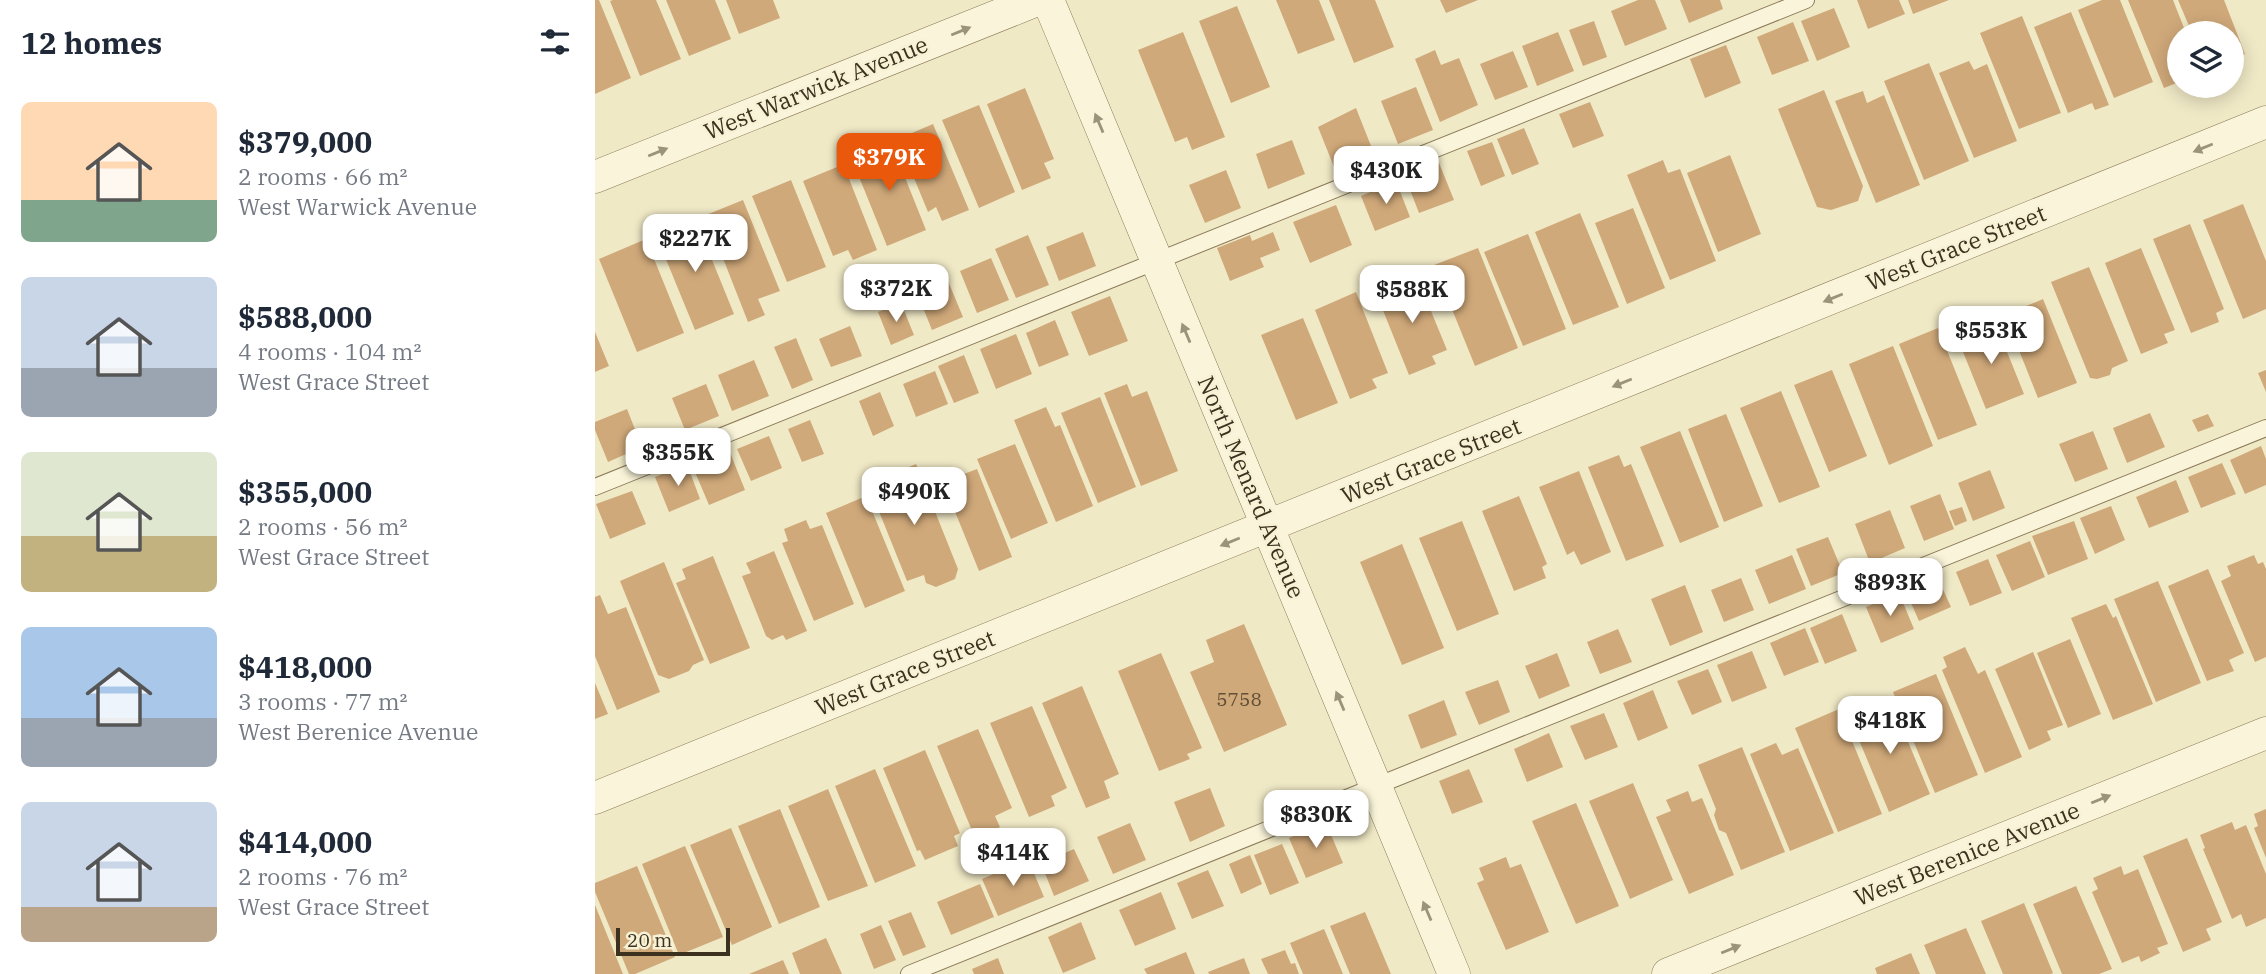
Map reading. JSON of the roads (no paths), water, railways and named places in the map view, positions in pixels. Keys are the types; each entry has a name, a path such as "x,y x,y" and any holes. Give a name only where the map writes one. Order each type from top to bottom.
{"street":[{"name":"West Warwick Avenue","path":"595,177 1037,0"},
{"name":"North Menard Avenue","path":"1048,0 1454,974"},
{"name":"West Grace Street","path":"595,798 2266,122"},
{"name":"West Berenice Avenue","path":"1668,974 2266,733"}],"lane":[{"path":"595,487 1806,0"},
{"path":"909,974 2266,428"}]}
